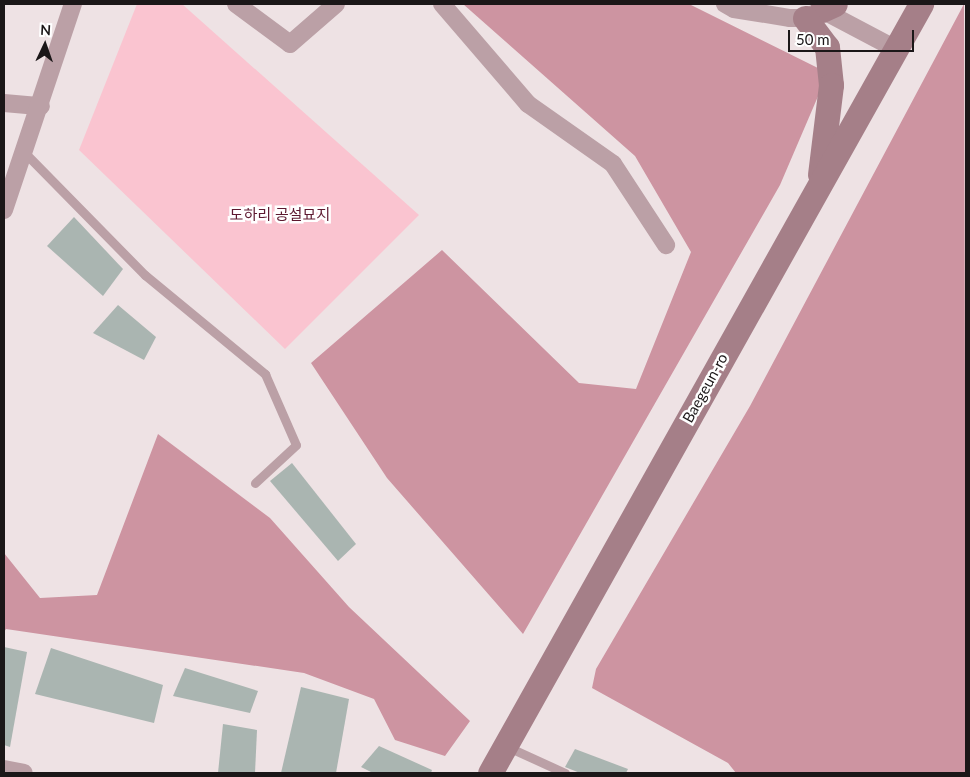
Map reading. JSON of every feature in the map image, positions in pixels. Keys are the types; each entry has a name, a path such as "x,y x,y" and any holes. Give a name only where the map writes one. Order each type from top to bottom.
{"main road":[{"name":"Baegeun-ro","path":"490,773 921,4"},
{"path":"818,9 827,47 831,85 818,187"}],"street":[{"path":"4,210 73,4"},
{"path":"236,4 290,44 336,4"},
{"path":"442,4 528,104 613,164 666,245"},
{"path":"725,4 734,9 818,9 896,49"},
{"path":"4,103 40,106"},
{"path":"4,769 24,773"}],"lane":[{"path":"24,152 146,275 265,374 296,445 255,483"},
{"path":"506,746 565,773"}],"green space":[{"name":"도하리 공설묘지","path":"137,4 182,4 419,215 285,349 79,150"}],"shaded area":[{"path":"463,4 689,4 828,73 780,185 523,634 387,478 311,363 442,250 579,383 636,389 691,252 635,156"},
{"path":"964,4 966,773 736,773 728,763 592,688 596,669 750,406"},
{"path":"158,434 270,518 349,607 470,721 445,756 395,740 374,699 304,673 6,629 4,632 4,553 40,598 97,595"}],"building":[{"path":"74,217 123,269 103,296 47,246"},
{"path":"118,305 156,337 144,360 93,333"},
{"path":"292,463 356,544 338,561 270,481"},
{"path":"4,647 27,652 10,747 4,745"},
{"path":"51,648 163,685 154,723 35,694"},
{"path":"185,668 258,691 250,713 173,696"},
{"path":"301,687 349,699 336,773 281,773"},
{"path":"223,724 257,730 255,773 218,773"},
{"path":"379,746 432,770 431,773 373,773 361,767"},
{"path":"575,749 628,769 626,773 580,773 565,767"}]}
